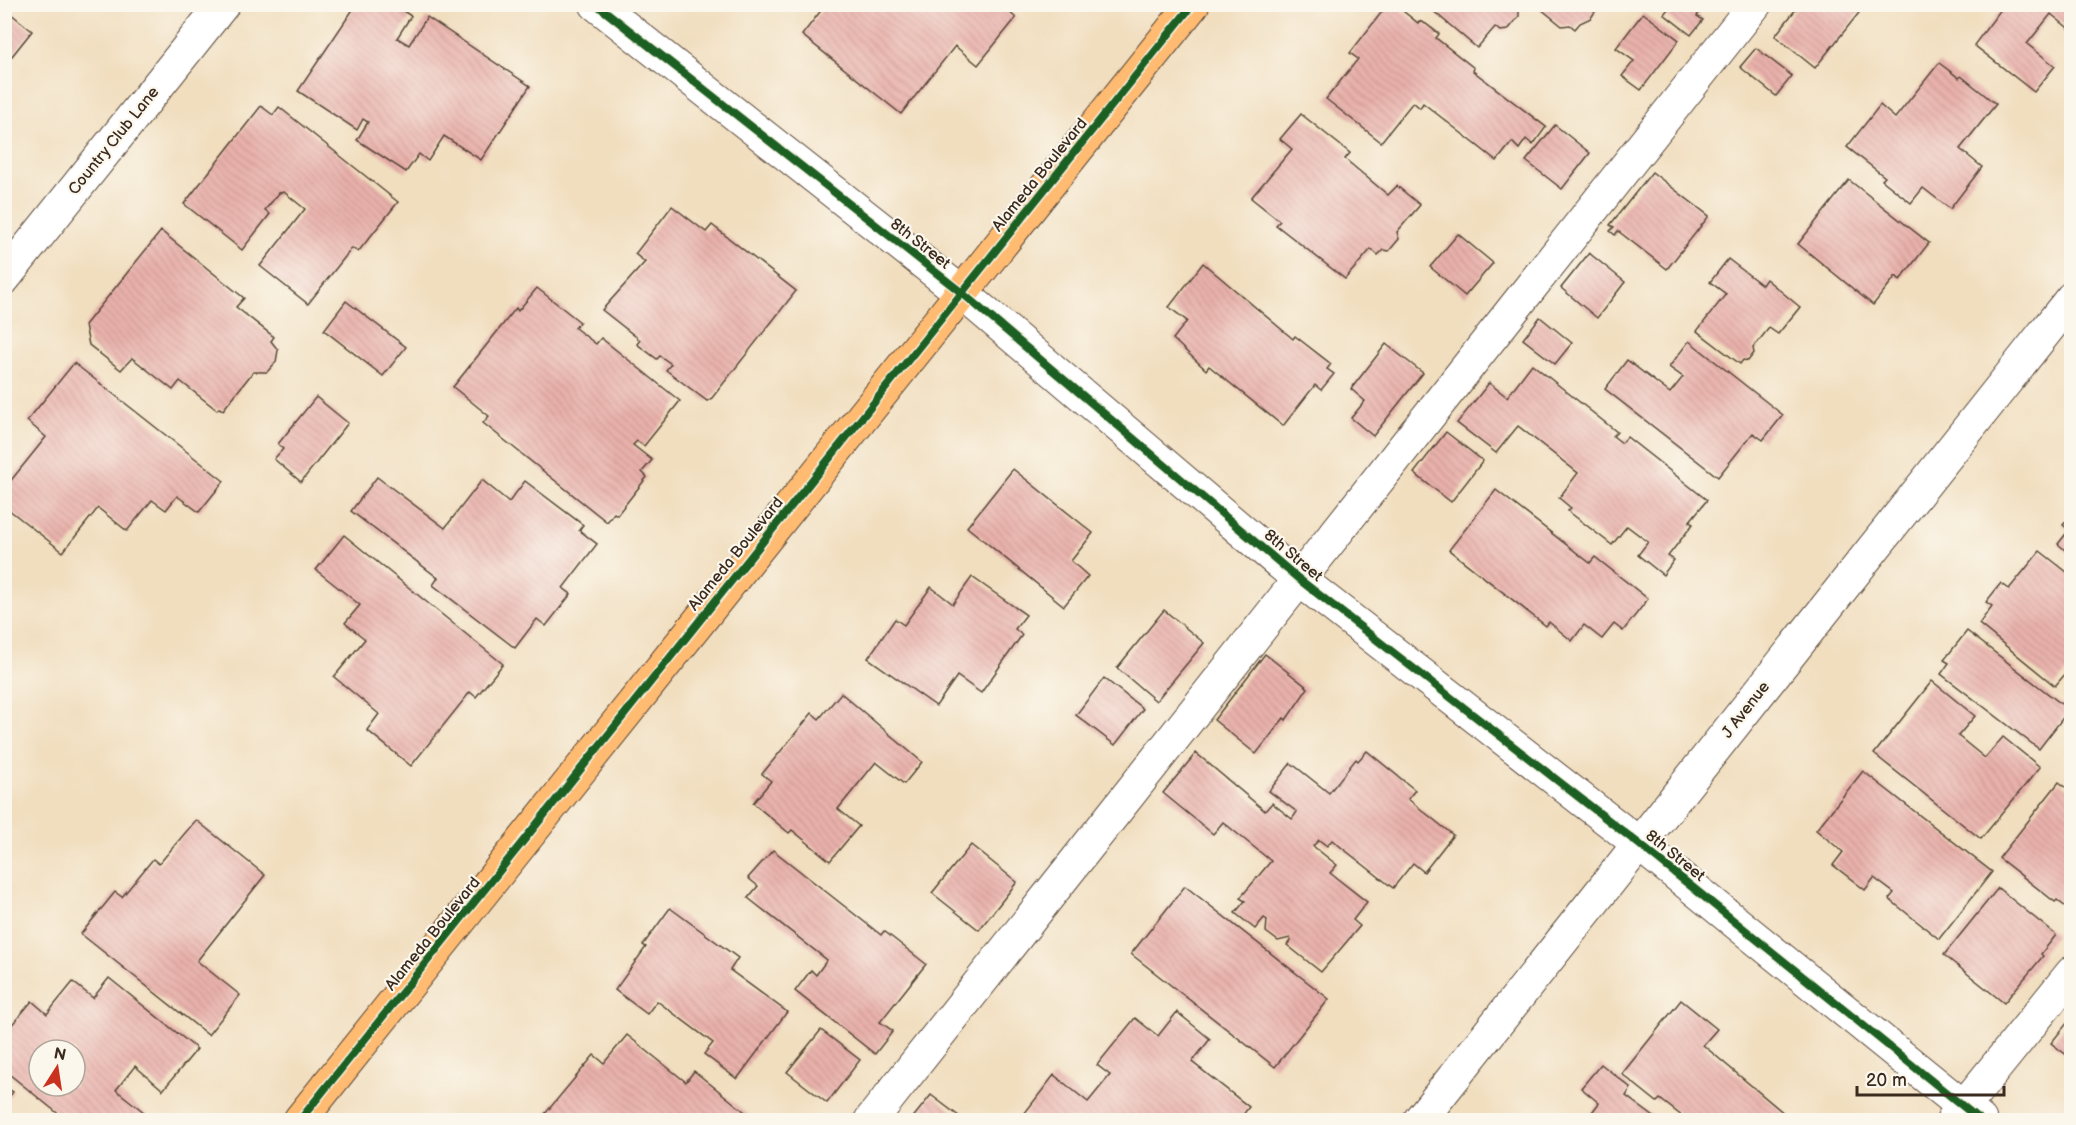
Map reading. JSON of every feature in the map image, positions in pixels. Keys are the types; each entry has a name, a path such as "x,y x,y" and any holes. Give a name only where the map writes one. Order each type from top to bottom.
{"main road":[{"name":"Alameda Boulevard","path":"300,1120 1193,4"}],"street":[{"name":"Country Club Lane","path":"4,278 223,4"},
{"name":"8th Street","path":"596,4 962,293 1300,580 1639,844 1965,1116"},
{"path":"871,1120 1755,4"},
{"name":"J Avenue","path":"1420,1120 2072,298"},
{"path":"1965,1116 2072,973"}],"building":[{"path":"826,4 1000,4 1016,18 978,65 955,46 901,114 802,35"},
{"path":"1388,4 1394,4 1418,23 1419,21 1426,24 1439,34 1436,38 1474,68 1473,71 1546,127 1533,145 1526,139 1519,149 1512,142 1497,161 1423,103 1420,108 1413,102 1381,142 1326,99 1358,59 1350,53"},
{"path":"1425,4 1519,4 1519,16 1508,30 1500,31 1495,27 1477,48"},
{"path":"1535,4 1600,4 1591,18 1580,23 1575,29 1570,25 1562,26"},
{"path":"1672,4 1694,4 1701,10 1697,16 1703,20 1691,35 1664,14"},
{"path":"1800,4 1866,4 1815,68 1775,36"},
{"path":"2005,4 2072,4 2072,31 2051,14 2027,44 2055,66 2034,92 1974,45"},
{"path":"356,5 394,5 411,16 397,38 409,45 427,17 530,86 481,160 444,136 428,161 419,154 406,172 357,140 368,122 363,119 357,130 298,91"},
{"path":"4,8 32,31 4,66"},
{"path":"1643,13 1679,40 1641,90 1622,76 1634,61 1616,48"},
{"path":"1756,48 1792,76 1776,96 1740,67"},
{"path":"1939,63 1959,78 1961,76 1996,104 1960,149 1982,167 1950,209 1923,188 1911,203 1882,180 1885,177 1847,147 1880,105 1895,118"},
{"path":"261,106 273,115 279,107 398,202 358,252 352,248 308,304 260,266 305,209 284,192 279,193 265,210 270,214 242,250 184,204"},
{"path":"1301,114 1350,153 1345,159 1388,195 1397,186 1420,205 1397,232 1399,239 1389,251 1383,250 1378,255 1371,249 1345,279 1276,225 1280,221 1251,198 1292,149 1280,139"},
{"path":"1555,125 1590,153 1562,189 1526,161"},
{"path":"1652,172 1709,216 1667,269 1618,231 1615,235 1610,231 1614,227 1610,225"},
{"path":"1849,180 1929,243 1900,280 1896,276 1873,305 1798,244"},
{"path":"672,206 706,232 712,225 796,291 712,398 707,401 666,370 671,364 660,356 657,359 637,344 640,340 602,310 645,262 635,254"},
{"path":"161,231 244,298 236,307 274,337 271,341 278,350 276,362 267,372 253,372 223,410 219,408 217,410 180,381 173,390 132,358 121,370 89,345 85,325"},
{"path":"1458,234 1493,263 1465,296 1430,267"},
{"path":"1589,253 1625,282 1597,318 1561,288"},
{"path":"1728,259 1762,285 1766,279 1800,307 1778,334 1769,328 1753,348 1754,353 1748,361 1743,360 1740,364 1697,331 1726,294 1710,282"},
{"path":"1203,263 1293,339 1295,336 1331,364 1327,369 1334,374 1321,390 1315,385 1283,426 1209,366 1206,370 1173,339 1187,321 1169,307"},
{"path":"537,288 580,322 575,328 596,344 601,338 680,401 644,446 637,441 633,445 652,460 642,472 647,477 617,515 614,513 607,522 483,423 489,416 453,387 516,308 518,311"},
{"path":"346,301 406,347 383,376 324,330"},
{"path":"1540,317 1572,343 1555,364 1523,339"},
{"path":"1689,341 1783,415 1763,440 1753,433 1718,477 1605,389 1627,360 1670,393 1683,377 1669,367"},
{"path":"1386,344 1423,373 1373,436 1351,418 1365,401 1351,389"},
{"path":"74,363 224,481 199,512 177,496 166,510 152,500 127,531 98,508 63,552 4,506 4,489 46,437 27,421"},
{"path":"1532,364 1617,432 1613,436 1622,443 1627,437 1707,500 1689,522 1693,524 1668,556 1674,560 1663,575 1638,555 1648,542 1627,526 1612,545 1568,511 1571,508 1559,498 1578,473 1518,426 1496,453 1457,423 1489,383 1507,397"},
{"path":"316,397 348,423 301,482 274,459 283,449 278,444"},
{"path":"1446,432 1483,461 1451,502 1414,473"},
{"path":"1013,469 1093,533 1071,561 1088,576 1064,606 967,527"},
{"path":"377,477 445,528 482,480 509,502 525,481 583,525 579,530 597,544 563,588 571,594 546,626 537,619 515,648 433,585 438,578 351,511"},
{"path":"1496,490 1590,563 1595,557 1648,599 1623,631 1614,624 1602,639 1584,625 1572,641 1549,622 1546,626 1449,550"},
{"path":"2072,514 2072,556 2058,544 2069,530 2063,525"},
{"path":"344,535 503,664 476,697 470,692 411,766 367,730 379,714 334,677 365,639 345,623 360,605 316,570"},
{"path":"2040,551 2072,576 2072,666 2055,686 1979,624 1992,606 1986,602 2001,583 2009,589"},
{"path":"972,577 1026,615 1015,629 1022,635 981,693 957,676 936,706 868,658 895,619 904,625 931,587 953,604"},
{"path":"1164,610 1204,643 1156,701 1117,668"},
{"path":"1967,631 2069,710 2039,749 1941,674 1949,663 1944,660"},
{"path":"1265,654 1308,688 1286,720 1284,718 1256,754 1214,720"},
{"path":"1104,678 1143,709 1115,745 1076,715"},
{"path":"1932,681 1975,716 1958,736 1985,758 2003,737 2040,767 1981,839 1874,754"},
{"path":"841,693 922,762 904,784 876,762 838,809 859,826 830,861 792,830 789,833 753,803 771,781 762,774 812,713 819,719"},
{"path":"1367,751 1415,790 1408,799 1453,835 1424,872 1413,863 1393,888 1332,840 1327,846 1319,840 1313,846 1337,865 1330,873 1367,902 1353,920 1360,926 1321,972 1287,945 1290,938 1278,941 1266,932 1267,920 1264,918 1255,929 1235,913 1245,901 1240,898 1271,861 1223,822 1213,834 1163,793 1196,753 1265,811 1272,803 1292,819 1297,812 1269,791 1291,763 1329,793 1356,759 1358,761"},
{"path":"1863,771 1992,872 1939,939 1889,899 1894,893 1874,878 1865,890 1833,865 1843,852 1816,830"},
{"path":"2059,782 2072,792 2072,902 2067,908 2057,900 2055,902 1999,858"},
{"path":"196,820 265,875 197,961 240,995 208,1035 81,934 115,892 122,897 153,859 159,864"},
{"path":"971,845 1017,882 979,930 932,893"},
{"path":"773,850 881,935 884,931 926,964 880,1022 893,1031 875,1054 795,991 811,970 816,975 827,960 748,898 758,886 748,878"},
{"path":"1185,886 1329,999 1275,1067 1131,954"},
{"path":"1998,888 2056,935 2041,954 2043,956 2004,1003 1944,955"},
{"path":"670,908 738,958 730,970 787,1012 737,1079 704,1054 713,1043 657,1001 647,1014 615,990 646,947 643,945"},
{"path":"109,978 197,1049 163,1090 135,1066 116,1090 154,1120 66,1120 39,1098 87,1098 87,1038 27,1038 27,1089 4,1070 4,1034 32,1001 47,1014 73,982 93,998"},
{"path":"1681,1000 1717,1029 1703,1045 1792,1120 1687,1120 1660,1099 1657,1102 1622,1074"},
{"path":"1177,1012 1210,1039 1192,1062 1249,1107 1239,1120 1032,1120 1024,1114 1054,1075 1088,1102 1110,1075 1097,1065 1135,1018 1158,1036"},
{"path":"2072,1017 2072,1059 2051,1043"},
{"path":"821,1030 860,1060 827,1103 787,1072"},
{"path":"627,1035 686,1082 694,1071 755,1120 670,1120 664,1116 660,1120 551,1120 544,1115 594,1055 604,1063"},
{"path":"1601,1064 1631,1088 1626,1096 1658,1120 1586,1120 1599,1103 1581,1088"},
{"path":"4,1086 13,1092 4,1103"},
{"path":"931,1095 964,1120 911,1120"}],"cycle path":[{"path":"596,4 962,293 1300,580 1639,844 1980,1120"},
{"path":"300,1120 1193,4"}]}
